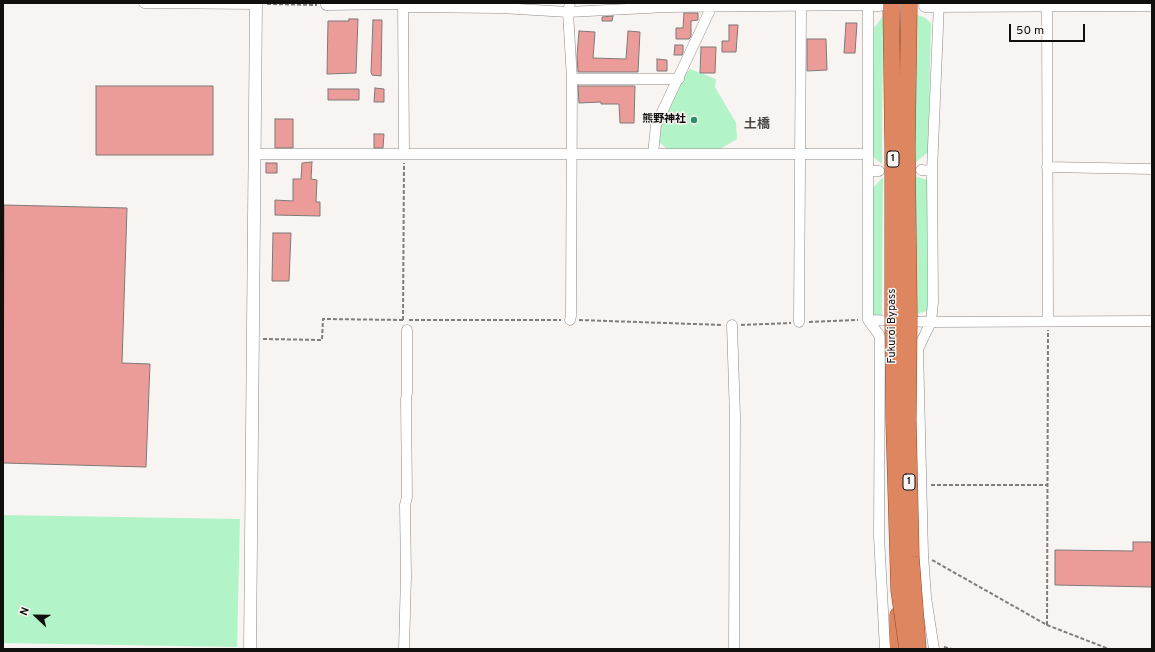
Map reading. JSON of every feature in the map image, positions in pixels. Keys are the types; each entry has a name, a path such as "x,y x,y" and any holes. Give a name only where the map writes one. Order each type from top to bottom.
{"highway":[{"name":"Fukuroi Bypass","path":"909,3 907,149 909,315 908,420 911,557 906,590 918,649"},
{"name":"Fukuroi Bypass","path":"877,4 893,148 894,421 906,590 907,649"},
{"path":"889,648 897,637 906,590"},
{"path":"906,590 926,649"}],"street":[{"path":"144,3 256,4 250,649"},
{"path":"326,5 501,5 711,8 738,5 801,7 877,4 868,154 874,171 868,320 880,336 879,536 889,648"},
{"path":"934,649 926,597 922,554 918,348 931,322 933,302 932,171 939,4"},
{"path":"925,6 939,4 1152,5"},
{"path":"1047,4 1048,320"},
{"path":"403,5 404,154"},
{"path":"569,7 572,79 570,320"},
{"path":"800,322 801,7"},
{"path":"653,154 656,125 679,79 711,8"},
{"path":"572,79 679,79"},
{"path":"255,154 868,154"},
{"path":"1047,167 1152,169"},
{"path":"921,170 932,171"},
{"path":"868,320 931,322 1152,320"},
{"path":"732,325 735,417 734,649"},
{"path":"404,649 406,576 405,505 407,497 407,330"}],"path":[{"path":"256,4 326,5"},
{"path":"403,320 404,154"},
{"path":"253,339 322,340 323,319 570,320 732,325 868,320"},
{"path":"1047,625 1048,320"},
{"path":"921,485 1048,485"},
{"path":"922,554 1047,625 1109,649"}],"green space":[{"path":"917,15 924,17 931,23 928,152 914,164"},
{"path":"883,16 882,164 872,156 874,28"},
{"path":"690,69 716,79 715,87 736,123 737,139 720,149 667,149 655,138 679,82"},
{"path":"914,176 927,180 927,311 917,314"},
{"path":"883,177 882,319 868,316 873,188"},
{"path":"3,515 240,519 237,647 3,643"}],"building":[{"path":"684,13 698,13 698,20 691,21 691,36 689,39 676,39 676,28 683,28"},
{"path":"613,16 612,21 602,21 602,17"},
{"path":"349,19 358,19 356,73 327,74 328,21 349,21"},
{"path":"373,20 382,20 381,76 372,75 371,73"},
{"path":"846,23 857,23 855,53 844,53"},
{"path":"729,25 738,25 736,52 722,52 722,41 729,41"},
{"path":"579,31 595,32 593,58 625,59 628,31 640,32 638,72 578,72 577,56"},
{"path":"807,39 826,39 827,70 807,71"},
{"path":"675,45 683,45 682,55 674,55"},
{"path":"701,47 716,47 715,73 700,73"},
{"path":"657,59 667,60 667,71 657,71"},
{"path":"96,86 213,86 213,155 96,155"},
{"path":"578,86 635,86 634,123 620,123 619,104 601,104 601,102 579,103"},
{"path":"375,88 384,89 384,102 374,102"},
{"path":"328,89 359,89 359,100 328,100"},
{"path":"275,119 293,119 293,148 275,148"},
{"path":"374,134 384,134 383,148 374,148"},
{"path":"312,162 311,179 317,180 316,202 320,202 320,216 275,215 275,200 293,201 293,179 301,179 302,163"},
{"path":"266,163 277,163 277,173 266,173"},
{"path":"4,205 127,208 122,363 150,364 146,467 3,463"},
{"path":"273,233 291,233 289,281 272,281"},
{"path":"1133,542 1152,542 1152,587 1055,585 1055,550 1133,551"}],"place":[{"name":"熊野神社","path":"694,120"}],"district":[{"name":"土橋","path":"757,125"}]}
